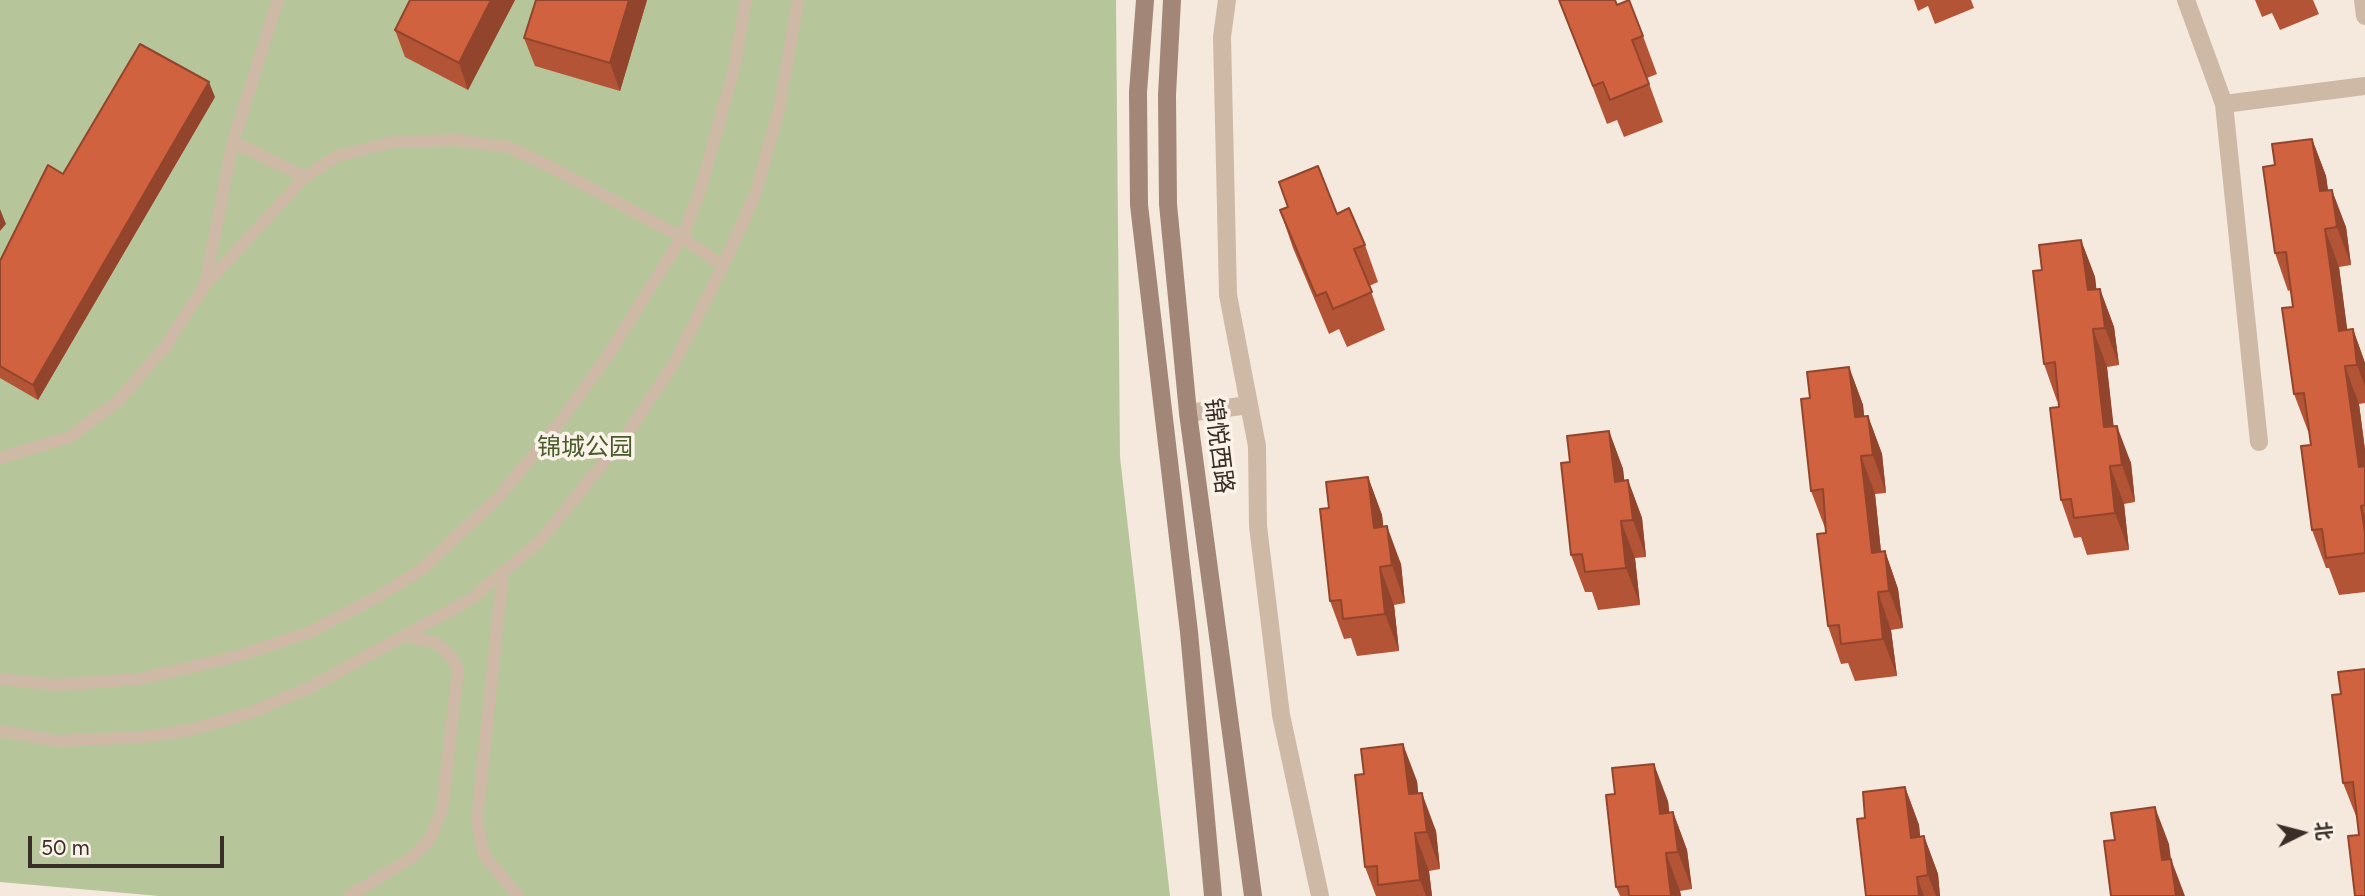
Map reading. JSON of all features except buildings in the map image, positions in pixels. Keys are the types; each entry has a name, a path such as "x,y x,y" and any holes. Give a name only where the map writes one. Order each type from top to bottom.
{"main road":[{"name":"锦悦西路","path":"1145,0 1138,92 1139,205 1189,632 1213,896"},
{"name":"锦悦西路","path":"1172,0 1167,95 1168,204 1188,413 1253,896"}],"street":[{"path":"1227,0 1223,37 1228,295 1257,446 1258,526 1282,715 1320,896"},
{"path":"2186,0 2224,104 2259,442"},
{"path":"2363,0 2365,16"},
{"path":"2224,104 2365,86"},
{"path":"1188,413 1249,405"}],"lane":[{"path":"205,285 233,142 278,0"},
{"path":"0,679 56,685 141,679 234,657 308,634 379,596 422,569 498,498 558,426 607,357 682,237 700,191 734,69 746,0"},
{"path":"0,731 57,741 143,737 190,730 250,713 311,687 471,599 540,541 628,434 676,360 723,266 758,183 779,110 798,0"},
{"path":"0,458 70,437 117,402 165,346 205,285 305,177 337,156 394,142 456,140 508,147 551,166 682,237 723,266"},
{"path":"233,142 305,177"},
{"path":"503,572 477,820 484,855 518,896"},
{"path":"349,896 411,858 430,839 442,810 458,669 450,655 436,643 405,636"}],"green space":[{"name":"锦城公园","path":"0,0 1116,0 1120,457 1170,896 159,896 0,882"}]}
